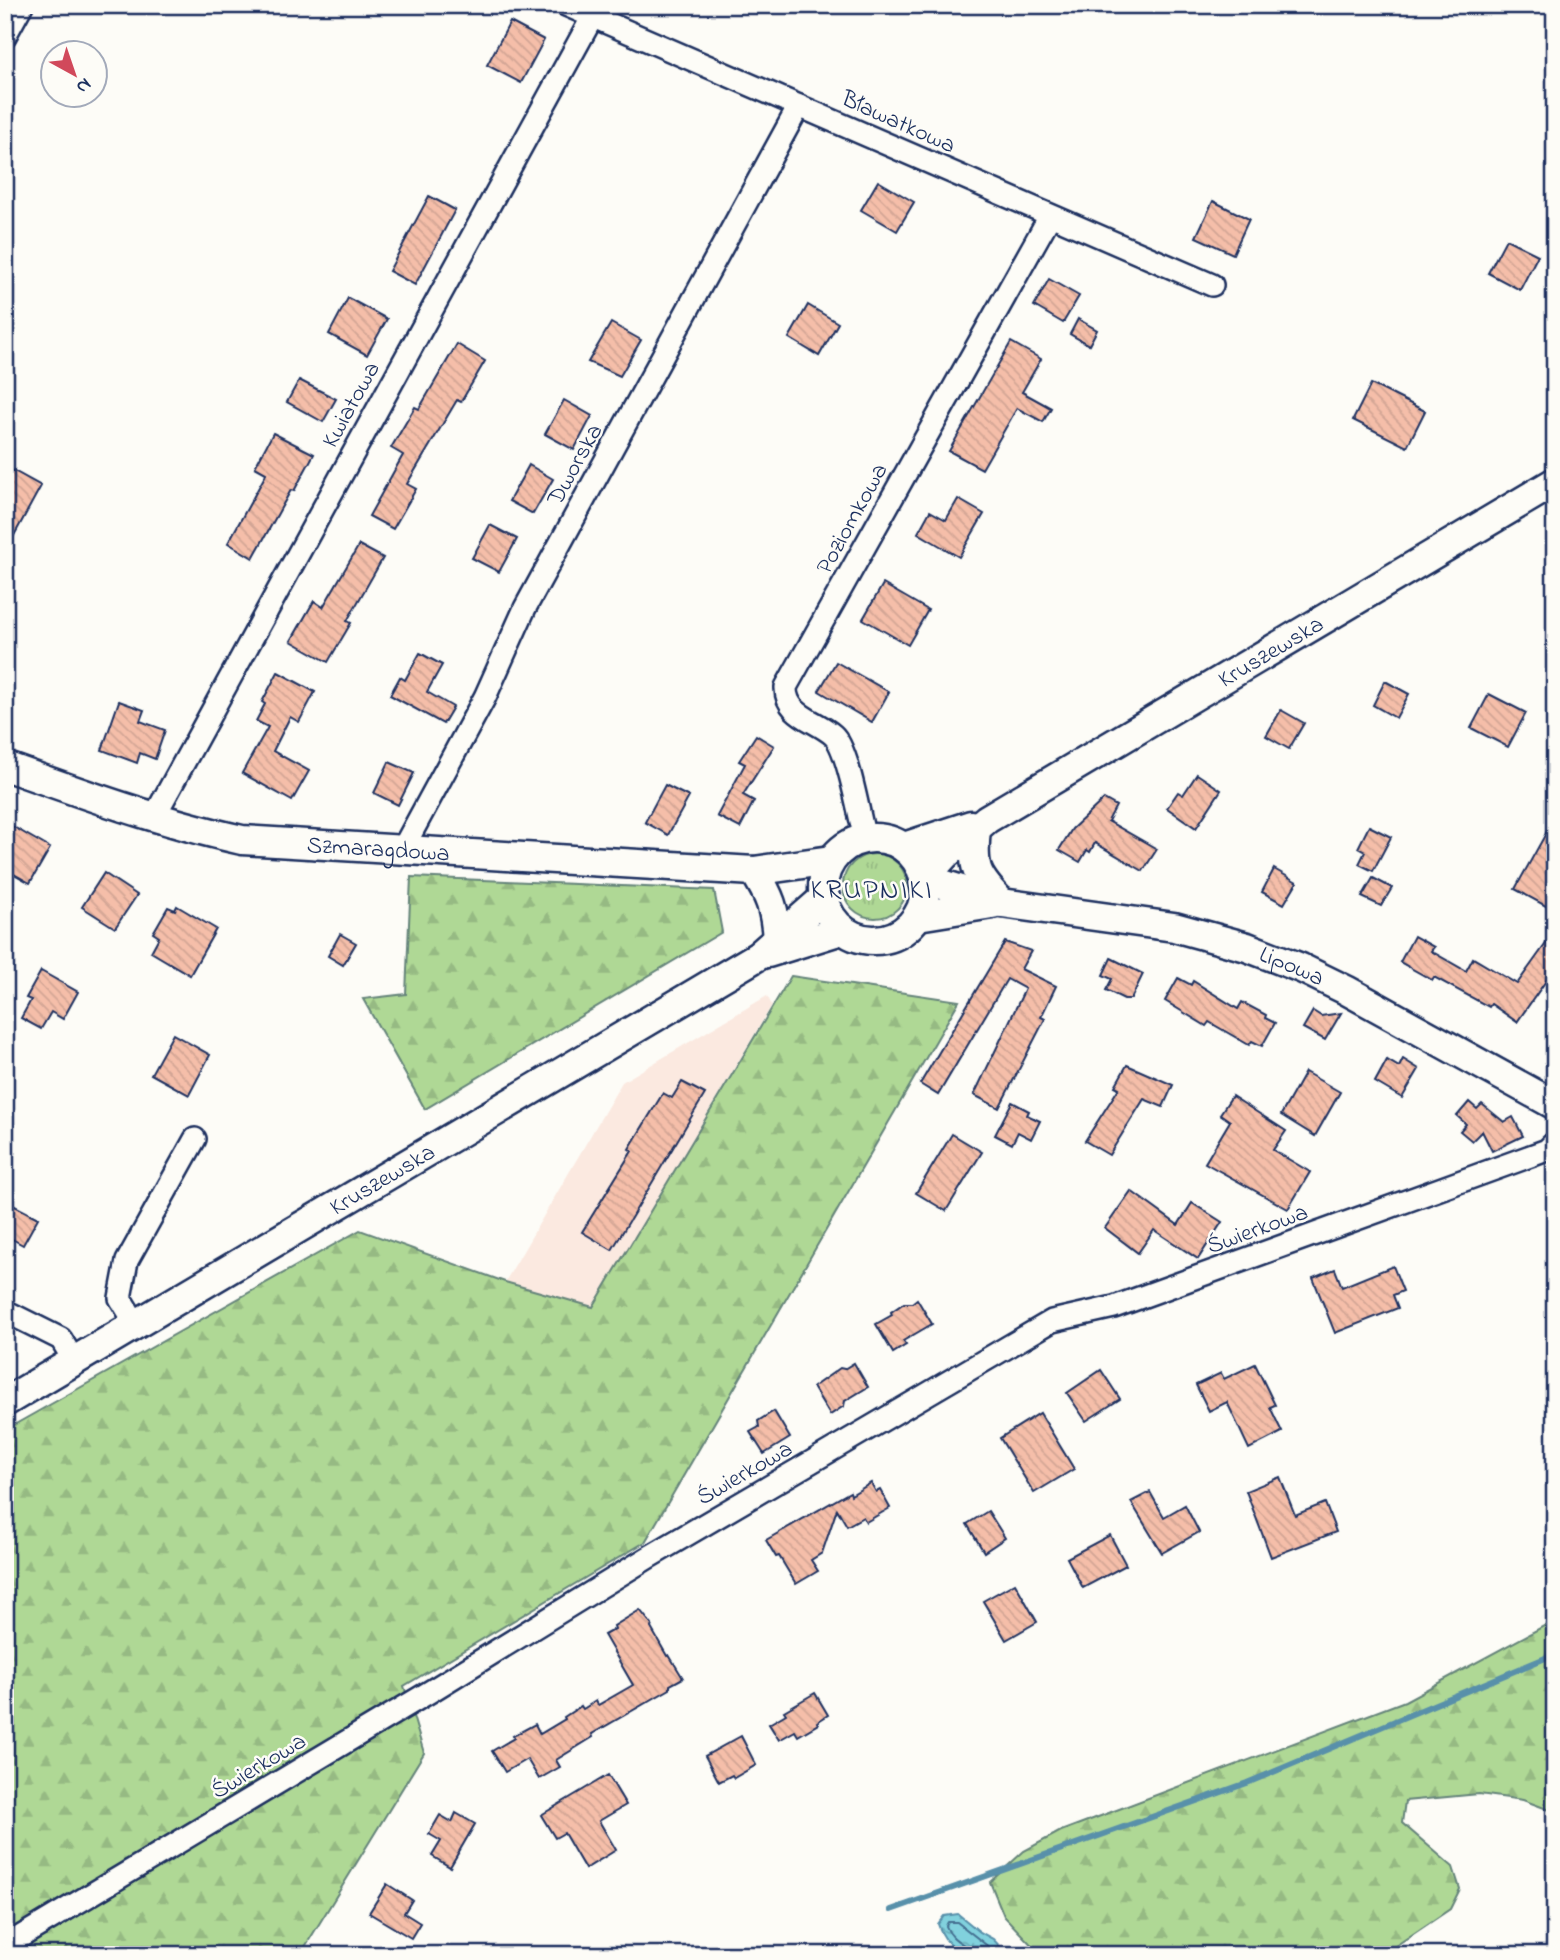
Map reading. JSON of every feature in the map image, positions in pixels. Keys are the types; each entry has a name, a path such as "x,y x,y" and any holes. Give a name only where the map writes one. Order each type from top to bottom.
{"street":[{"path":"5,36 22,5"},
{"name":"Bławatkowa","path":"566,5 1212,285"},
{"name":"Kwiatowa","path":"153,817 593,16"},
{"name":"Dworska","path":"402,850 485,697 525,608 799,106"},
{"name":"Poziomkowa","path":"864,839 844,750 834,736 795,711 786,696 786,687 1050,216"},
{"name":"Kruszewska","path":"924,878 945,855 981,824 1555,482"},
{"name":"Szmaragdowa","path":"5,766 194,830 242,840 759,871 831,860"},
{"path":"981,824 973,859 983,884 1002,903"},
{"name":"Kruszewska","path":"904,848 981,824"},
{"path":"864,839 890,840 904,848 915,858 924,878 925,898 918,916 903,931 891,938 863,939 842,930 829,914 825,897 824,882 831,860 846,846 864,839"},
{"path":"759,871 772,904 768,947"},
{"name":"Szmaragdowa","path":"759,871 825,897"},
{"name":"Lipowa","path":"924,878 1002,903 1174,927 1247,947 1301,968 1346,990 1555,1105"},
{"name":"Kruszewska","path":"5,1402 768,947 825,897"},
{"name":"Lipowa","path":"918,916 1002,903"},
{"name":"Kruszewska","path":"768,947 842,930"},
{"path":"136,1324 120,1298 127,1261 195,1139"},
{"name":"Świerkowa","path":"5,1946 421,1698 649,1557 1052,1321 1114,1307 1271,1252 1547,1150 1555,1142"},
{"path":"5,1311 61,1339 74,1361"}],"shaded area":[{"path":"767,996 772,1005 593,1307 505,1282 622,1082"}],"green space":[{"path":"869,854 881,854 898,863 905,874 905,898 898,909 881,918 869,918 857,913 848,904 843,892 843,880 848,868 857,859"},
{"path":"411,877 714,890 722,932 425,1109 363,999 406,994"},
{"path":"791,976 959,1001 645,1542 404,1686 424,1753 300,1955 5,1955 5,1430 360,1230 505,1282 593,1307"},
{"path":"1555,1620 1555,1812 1523,1800 1479,1794 1405,1801 1402,1823 1453,1867 1460,1889 1450,1909 1382,1955 1041,1955 1004,1916 990,1882 1024,1851 1061,1831 1405,1701"}],"water":[{"path":"958,1914 993,1939 1008,1955 975,1955 957,1950 943,1936 938,1924 944,1916"}],"building":[{"path":"510,22 544,40 521,83 487,65"},
{"path":"878,181 914,202 897,231 861,210"},
{"path":"429,196 455,210 415,285 389,271"},
{"path":"1213,201 1249,219 1233,254 1196,237"},
{"path":"1506,239 1538,255 1520,290 1488,273"},
{"path":"1049,279 1079,296 1063,323 1034,306"},
{"path":"348,298 387,319 367,355 329,334"},
{"path":"808,305 838,323 819,356 789,338"},
{"path":"1078,319 1097,330 1089,345 1070,334"},
{"path":"611,323 641,340 620,376 588,362"},
{"path":"1011,342 1041,359 1022,392 1051,408 1043,422 1017,408 982,469 949,451"},
{"path":"457,344 485,361 461,402 457,400 407,484 416,489 393,529 369,516 403,455 391,448 415,407 419,409"},
{"path":"299,380 336,399 323,422 287,402"},
{"path":"1371,384 1425,411 1407,447 1353,420"},
{"path":"564,400 592,416 574,450 545,434"},
{"path":"273,433 314,454 253,558 228,543 265,476 266,473 255,467"},
{"path":"529,465 553,479 533,514 509,501"},
{"path":"5,466 41,486 5,552"},
{"path":"958,499 984,514 959,557 918,533 930,511 946,520"},
{"path":"490,525 517,539 499,572 472,558"},
{"path":"359,545 383,558 347,621 351,623 328,662 291,641 314,601 323,607"},
{"path":"883,584 928,610 908,645 863,619"},
{"path":"420,653 442,665 427,692 453,707 443,724 390,695 400,677 405,680"},
{"path":"836,662 889,692 872,722 819,691"},
{"path":"278,672 315,692 299,722 290,717 273,751 309,771 292,801 242,773 268,727 256,721 265,704 262,702"},
{"path":"1385,681 1409,694 1396,718 1373,705"},
{"path":"1489,694 1526,713 1508,747 1471,728"},
{"path":"119,701 144,710 140,721 165,730 155,759 140,753 137,763 102,750"},
{"path":"1281,710 1304,723 1289,749 1266,736"},
{"path":"756,735 774,746 743,795 754,801 740,828 717,816 745,764 739,761"},
{"path":"389,762 414,773 398,805 374,793"},
{"path":"1197,774 1221,790 1196,828 1167,808 1178,792 1183,795"},
{"path":"665,785 689,797 668,835 645,822"},
{"path":"1104,799 1116,806 1108,821 1157,849 1143,871 1095,843 1080,862 1059,850 1072,829"},
{"path":"1555,817 1555,911 1515,889"},
{"path":"5,822 50,848 30,883 5,869"},
{"path":"1369,826 1391,837 1373,871 1359,864 1365,852 1358,848"},
{"path":"1274,869 1297,882 1284,904 1262,892"},
{"path":"104,873 137,895 115,928 82,907"},
{"path":"1373,878 1392,888 1381,906 1362,897"},
{"path":"177,906 216,929 190,975 151,952 159,937 153,933 168,907 175,910"},
{"path":"1555,931 1555,968 1517,1022 1491,1004 1489,1007 1400,962 1414,936 1434,947 1431,951 1466,971 1473,958 1517,984"},
{"path":"340,934 356,943 343,965 328,956"},
{"path":"1005,942 1031,951 1021,969 1056,986 1041,1017 1045,1019 999,1108 974,1095 1025,989 1007,979 938,1095 920,1084"},
{"path":"1111,958 1143,974 1131,999 1124,999 1106,990 1112,979 1103,975"},
{"path":"41,971 78,992 63,1019 51,1012 41,1029 21,1018 31,1000 26,998"},
{"path":"1178,978 1191,985 1193,981 1238,1009 1242,1002 1266,1015 1265,1018 1275,1023 1262,1046 1252,1041 1249,1045 1209,1022 1206,1026 1165,1001"},
{"path":"1313,1011 1321,1016 1341,1013 1325,1040 1303,1028"},
{"path":"173,1034 210,1055 189,1095 151,1074"},
{"path":"1403,1059 1419,1069 1402,1098 1375,1082 1387,1060 1399,1067"},
{"path":"1127,1065 1173,1085 1163,1107 1144,1099 1109,1155 1085,1141 1119,1088 1115,1086"},
{"path":"1305,1072 1340,1092 1315,1136 1281,1115"},
{"path":"682,1082 705,1094 612,1250 582,1232 632,1151 629,1149 663,1093 672,1098"},
{"path":"1232,1096 1286,1131 1273,1150 1310,1172 1288,1209 1205,1163 1230,1121 1220,1114"},
{"path":"1012,1102 1029,1111 1027,1115 1040,1121 1031,1139 1018,1132 1012,1144 995,1135"},
{"path":"1469,1102 1477,1109 1482,1104 1504,1122 1513,1117 1523,1136 1492,1151 1482,1131 1472,1141 1460,1131 1466,1124 1457,1116"},
{"path":"952,1134 982,1152 946,1211 916,1193"},
{"path":"1131,1191 1178,1225 1192,1203 1222,1222 1198,1259 1154,1230 1138,1253 1105,1228"},
{"path":"5,1201 38,1218 23,1245 5,1235"},
{"path":"1393,1266 1403,1291 1393,1295 1398,1308 1335,1333 1313,1278 1335,1269 1342,1287"},
{"path":"917,1299 932,1324 903,1341 906,1345 893,1353 876,1324 892,1315 891,1312 904,1303 912,1303"},
{"path":"854,1363 868,1387 845,1401 844,1406 830,1415 813,1387 840,1368 844,1369"},
{"path":"1255,1364 1275,1405 1270,1407 1282,1432 1249,1449 1227,1402 1209,1411 1196,1385 1221,1373 1224,1379"},
{"path":"1101,1370 1120,1399 1086,1421 1067,1393"},
{"path":"774,1411 790,1438 764,1454 750,1432 759,1427 758,1421"},
{"path":"1040,1413 1074,1469 1034,1493 1000,1438"},
{"path":"1280,1477 1295,1515 1325,1503 1336,1532 1271,1557 1246,1491"},
{"path":"871,1483 876,1492 880,1490 890,1508 866,1522 863,1517 847,1526 837,1509 822,1553 811,1560 818,1571 796,1584 766,1540 850,1492 851,1495"},
{"path":"1150,1492 1164,1517 1185,1505 1199,1532 1162,1553 1131,1502"},
{"path":"988,1511 1005,1538 984,1552 967,1524"},
{"path":"1110,1535 1126,1565 1083,1588 1067,1558"},
{"path":"1015,1583 1037,1622 1006,1640 983,1601"},
{"path":"640,1610 652,1625 651,1628 667,1656 669,1655 683,1678 670,1685 670,1689 592,1734 593,1737 556,1760 560,1767 539,1779 527,1759 505,1772 492,1751 514,1738 513,1736 535,1724 540,1734 581,1706 583,1709 596,1701 598,1705 633,1685 604,1635"},
{"path":"815,1693 828,1715 798,1736 795,1731 779,1740 769,1724 786,1714 784,1711"},
{"path":"741,1736 756,1765 734,1778 732,1775 719,1782 705,1756"},
{"path":"608,1775 626,1805 599,1821 616,1850 585,1869 564,1833 555,1838 541,1815"},
{"path":"456,1813 475,1824 450,1867 432,1856 441,1841 429,1834 440,1815 452,1822"},
{"path":"387,1884 412,1900 404,1913 420,1923 411,1938 369,1913"}],"waterway":[{"path":"891,1910 1247,1783 1555,1654"}],"district":[{"name":"KRUPNIKI","path":"872,888"}]}
